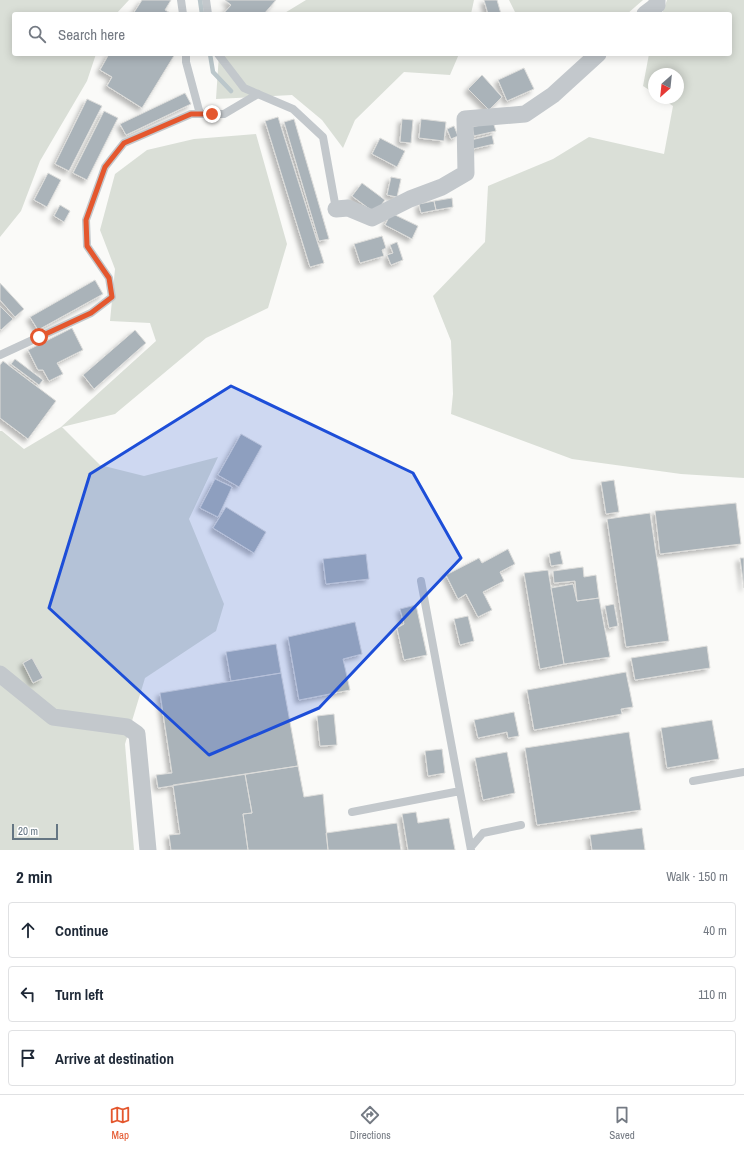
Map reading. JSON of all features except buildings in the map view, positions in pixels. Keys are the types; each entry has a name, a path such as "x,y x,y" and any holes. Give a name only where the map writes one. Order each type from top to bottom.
{"street":[{"path":"648,12 657,5 657,0"},
{"path":"336,209 348,208 372,218 442,187 466,173 465,119 524,114 553,95 596,56"},
{"path":"0,674 53,717 127,727 137,734 148,850"}],"lane":[{"path":"182,0 183,12"},
{"path":"206,0 208,12"},
{"path":"186,56 186,62 200,114"},
{"path":"220,56 244,88 294,109 323,137 336,209"},
{"path":"0,355 91,313 112,297 109,278 87,246 86,220 105,167 124,143 191,114 224,114 258,94"},
{"path":"421,581 471,848"},
{"path":"692,781 744,772"},
{"path":"352,812 460,791"},
{"path":"471,848 483,833 521,825"}],"highlighted area":[{"path":"231,386 413,473 461,558 319,708 209,755 49,608 90,474"}],"shaded area":[{"path":"0,0 129,0 118,12 12,12 12,56 95,56 87,81 40,161 21,211 0,237"},
{"path":"306,0 474,0 471,12 286,12"},
{"path":"509,0 643,0 629,12 515,12"},
{"path":"667,0 744,0 744,478 681,474 572,459 451,414 453,394 451,341 433,296 485,242 488,186 553,159 589,137 664,154 673,106 670,104 684,104 684,68 648,68 648,89 643,86 649,56 732,56 732,12 663,12"},
{"path":"219,56 458,56 450,75 404,72 355,120 343,148 322,120 292,95 216,99"},
{"path":"256,134 287,244 268,308 206,338 115,414 62,427 100,465 144,476 218,457 189,519 224,604 216,631 145,678 125,744 134,850 0,850 0,431 24,449 61,427 156,341 150,323 110,321 115,269 100,230 115,174 147,150 194,139"}],"waterway":[{"path":"200,0 202,12"},
{"path":"210,56 213,72 231,91"}],"route":[{"path":"39,337 91,313 112,297 109,278 87,246 86,220 105,167 124,143 191,114 212,114"}]}
